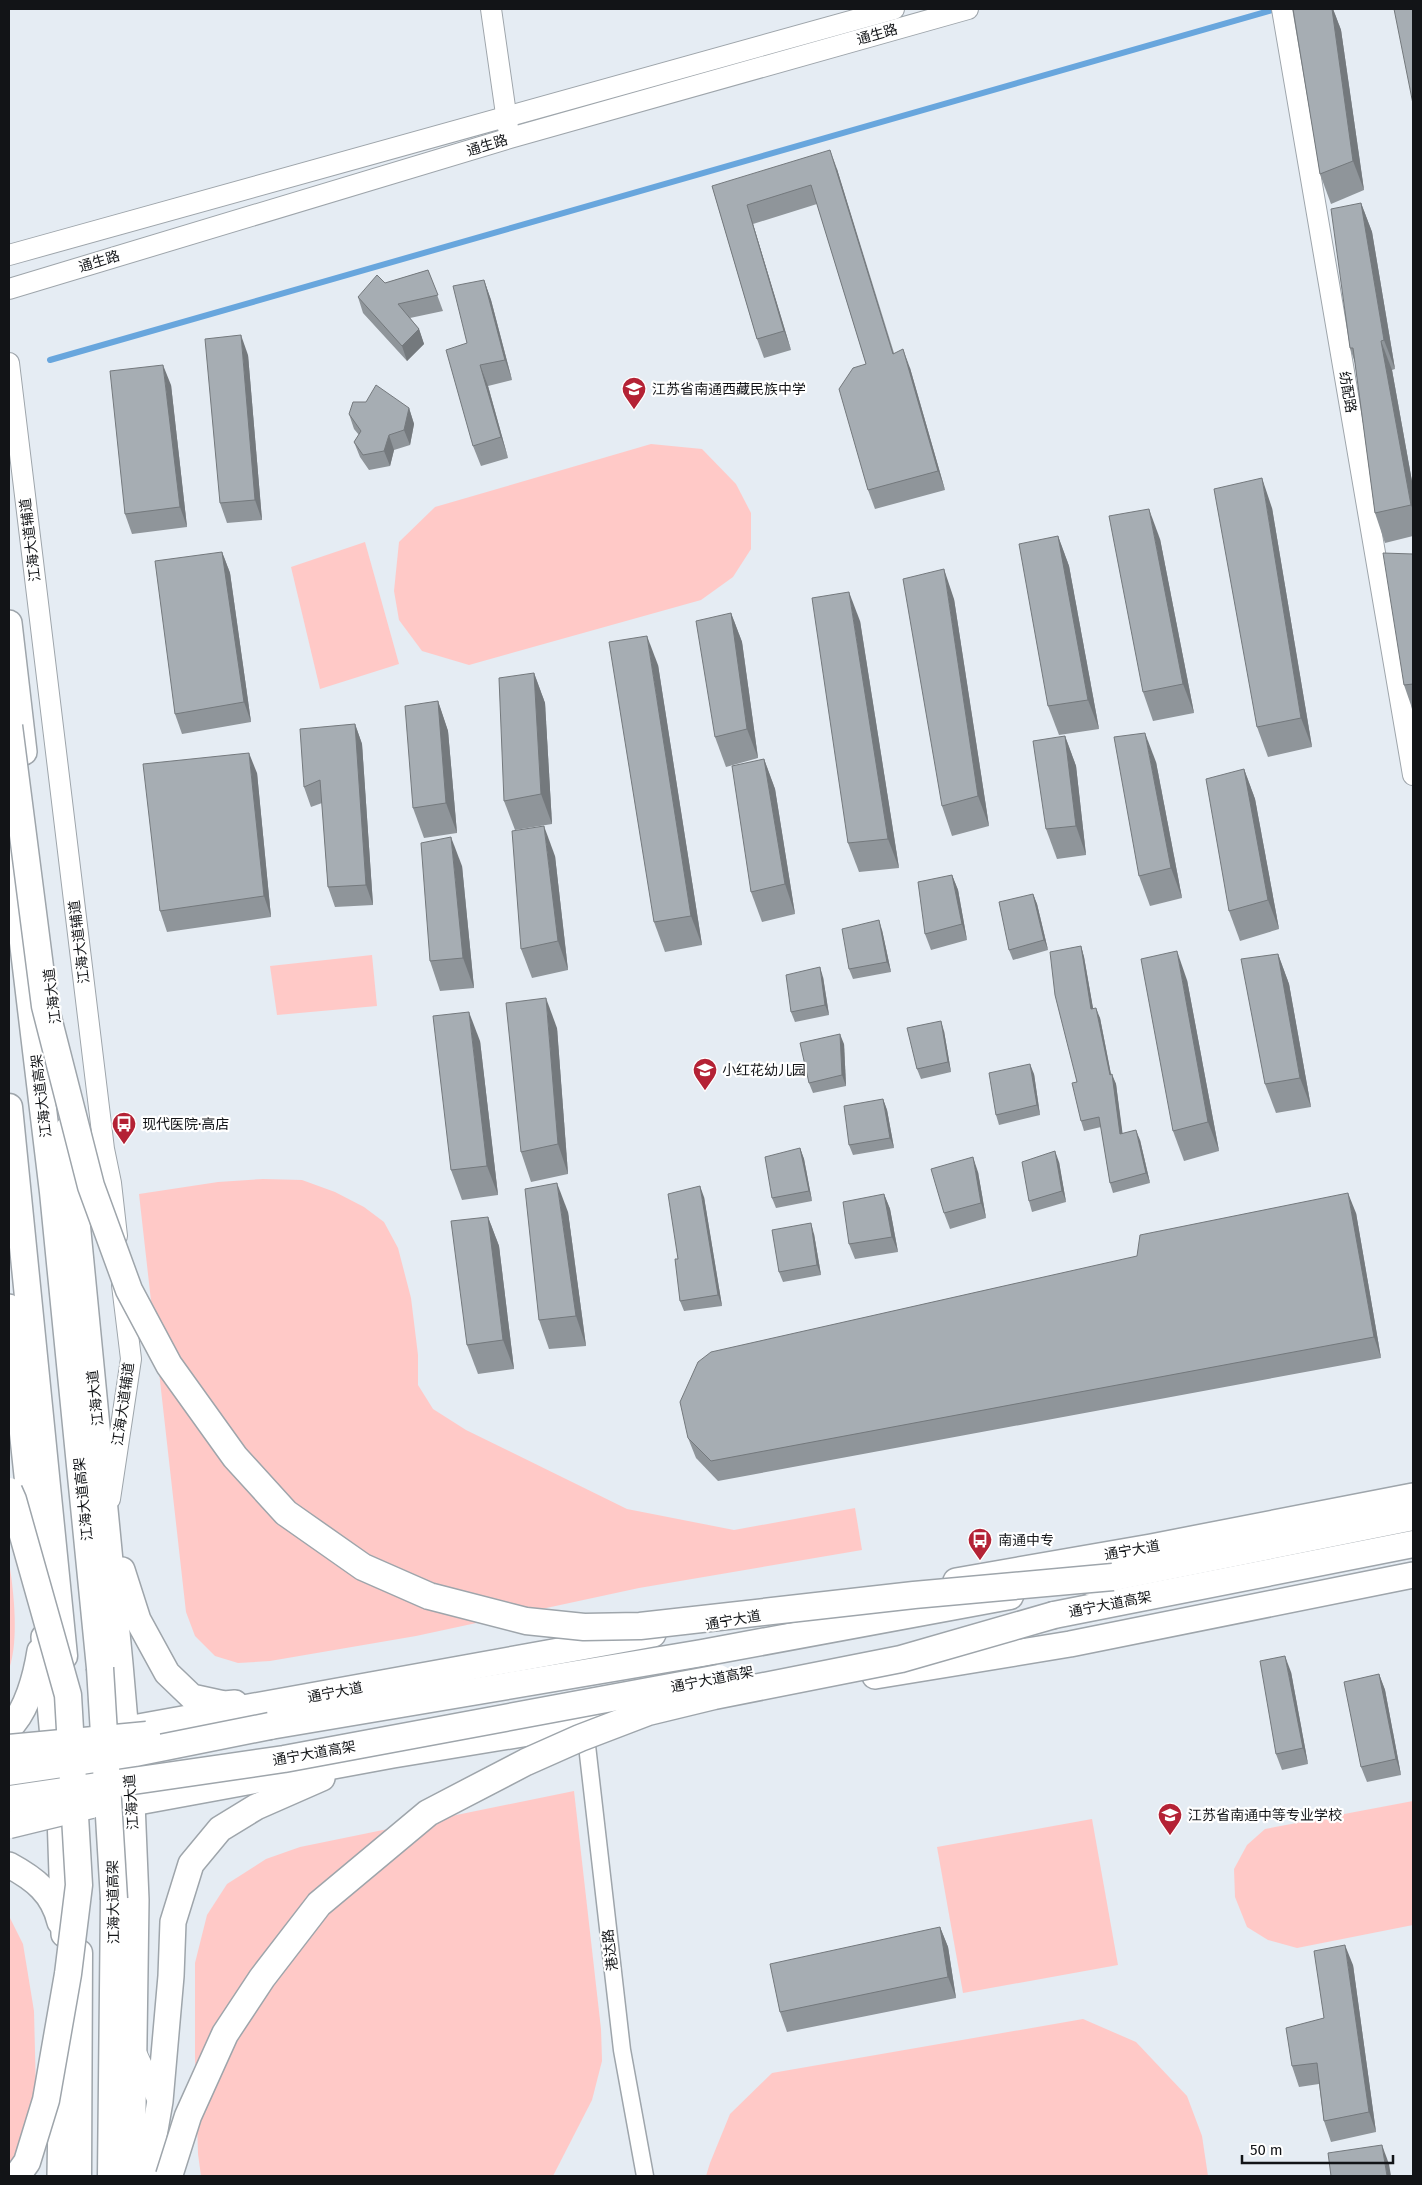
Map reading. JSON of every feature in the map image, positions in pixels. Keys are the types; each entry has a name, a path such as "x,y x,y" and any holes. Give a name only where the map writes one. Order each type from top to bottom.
{"highway":[{"path":"9,726 45,1006 91,1186 128,1290 169,1365 235,1457 286,1513 363,1567 429,1596 526,1621 584,1627 640,1626 914,1595 1113,1578"},
{"name":"江海大道高架","path":"9,824 53,1192 100,1668 114,1899 111,2176"},
{"path":"9,1107 68,1695 79,1885 78,2176"},
{"path":"9,1491 14,1500 68,1695"},
{"name":"通宁大道高架","path":"9,1772 135,1753 270,1726 692,1655 1113,1578 1413,1517"},
{"name":"通宁大道高架","path":"9,1799 284,1759 1054,1615 1413,1544"},
{"path":"168,2176 188,2116 225,2034 262,1978 319,1904 428,1813 526,1762 580,1738 648,1712 714,1696 901,1659 1054,1615"},
{"path":"9,1748 180,1731 270,1726"},
{"path":"9,1825 284,1759"},
{"path":"17,2176 27,2162 46,2100 68,1974 79,1885"}],"main road":[{"name":"江海大道","path":"9,623 74,1186 132,1803 136,1900 132,2176"},
{"path":"9,1307 44,1632 60,1815 64,1936 60,2176"},
{"name":"通宁大道","path":"53,1742 283,1702 578,1647 1151,1547 1413,1496"},
{"path":"106,1520 138,1620 167,1674 192,1697 224,1704 283,1702"},
{"path":"60,1815 393,1755 1070,1644 1413,1575"},
{"path":"9,1728 24,1703 38,1667 44,1632"},
{"path":"147,2176 160,2101 171,1976 173,1922 191,1864 220,1829 256,1807 319,1779 393,1755"},
{"path":"9,1865 47,1892 57,1911 64,1936"}],"street":[{"path":"491,9 505,116 510,138"},
{"name":"通生路","path":"9,255 894,9"},
{"name":"通生路","path":"9,289 510,138 968,9"},
{"name":"纺配路","path":"1282,9 1413,775"},
{"name":"江海大道辅道","path":"9,363 131,1358 106,1520"},
{"name":"港达路","path":"585,1723 622,2050 646,2176"},
{"path":"134,2048 160,2101 168,2176"}],"shaded area":[{"path":"651,444 702,449 736,484 751,513 751,549 733,577 701,600 469,665 422,651 399,620 394,591 399,542 435,507"},
{"path":"365,542 399,664 320,689 291,567"},
{"path":"372,955 377,1006 277,1015 270,966"},
{"path":"263,1179 302,1180 335,1192 364,1207 384,1222 398,1248 411,1298 418,1355 418,1385 433,1409 466,1430 627,1509 734,1530 855,1508 862,1550 639,1588 416,1636 270,1661 238,1663 215,1656 195,1636 186,1612 139,1194 218,1182"},
{"path":"9,1562 13,1587 15,1631 9,1669"},
{"path":"574,1791 601,2029 602,2061 592,2100 553,2176 201,2176 198,2154 195,2058 195,1963 207,1915 227,1884 266,1859 300,1847"},
{"path":"1413,1801 1413,1925 1297,1948 1268,1940 1247,1927 1235,1897 1234,1869 1247,1845 1265,1829"},
{"path":"1092,1819 1118,1965 963,1993 937,1847"},
{"path":"9,1916 23,1944 34,2011 36,2092 9,2176"},
{"path":"1083,2019 1136,2042 1187,2096 1202,2136 1208,2176 706,2176 730,2114 772,2073"}],"building":[{"path":"1293,9 1332,9 1353,161 1320,174"},
{"path":"1394,9 1413,9 1413,104"},
{"path":"830,150 893,354 903,349 938,471 868,490 839,389 853,368 866,364 811,185 747,205 784,331 757,339 712,186"},
{"path":"1361,203 1384,340 1381,341 1411,505 1375,513 1353,348 1350,348 1331,209"},
{"path":"428,270 438,295 398,304 419,329 402,346 358,297 377,275 385,283"},
{"path":"484,280 505,360 480,365 501,437 473,446 446,350 467,343 453,286"},
{"path":"241,335 255,500 220,503 205,339"},
{"path":"163,365 180,507 125,514 110,371"},
{"path":"376,385 409,408 404,430 389,435 384,451 363,455 354,442 361,431 349,414 353,402 366,402"},
{"path":"1262,478 1301,718 1257,727 1214,489"},
{"path":"1149,509 1183,684 1143,692 1109,516"},
{"path":"1058,536 1088,700 1048,706 1019,544"},
{"path":"222,552 244,702 175,714 155,561"},
{"path":"1383,553 1413,554 1413,684 1404,685"},
{"path":"944,569 978,796 942,806 903,579"},
{"path":"849,592 888,839 848,843 812,598"},
{"path":"731,613 747,729 715,737 696,621"},
{"path":"647,636 691,916 654,922 609,642"},
{"path":"534,673 541,794 504,801 499,678"},
{"path":"438,701 446,803 413,808 405,706"},
{"path":"355,724 366,885 328,887 320,780 304,787 300,729"},
{"path":"1145,733 1171,868 1139,876 1114,737"},
{"path":"1065,736 1076,826 1046,829 1033,741"},
{"path":"249,753 264,896 160,911 143,764"},
{"path":"764,759 785,884 751,892 732,766"},
{"path":"1244,769 1268,900 1229,911 1206,779"},
{"path":"544,826 558,941 521,949 512,831"},
{"path":"451,837 463,958 430,961 421,843"},
{"path":"952,875 962,924 925,934 918,882"},
{"path":"1033,894 1044,940 1009,950 999,902"},
{"path":"879,920 887,962 849,969 842,929"},
{"path":"1081,946 1091,1009 1096,1008 1110,1075 1112,1074 1120,1134 1136,1130 1146,1173 1110,1183 1099,1117 1081,1121 1072,1083 1077,1082 1055,995 1050,952"},
{"path":"1177,951 1208,1122 1173,1131 1141,959"},
{"path":"1278,954 1300,1078 1265,1084 1241,959"},
{"path":"820,967 825,1005 791,1012 786,975"},
{"path":"546,998 558,1144 521,1152 506,1003"},
{"path":"469,1012 487,1166 451,1170 433,1016"},
{"path":"941,1021 948,1062 917,1069 907,1028"},
{"path":"840,1034 842,1075 809,1083 800,1043"},
{"path":"1030,1064 1037,1105 996,1115 989,1073"},
{"path":"883,1099 890,1138 849,1145 844,1106"},
{"path":"800,1148 809,1191 772,1198 765,1157"},
{"path":"1055,1151 1062,1191 1029,1201 1022,1162"},
{"path":"973,1157 981,1203 944,1213 931,1169"},
{"path":"557,1183 576,1316 539,1320 525,1189"},
{"path":"700,1186 718,1295 680,1301 675,1259 678,1259 668,1194"},
{"path":"1348,1193 1374,1337 711,1461 688,1438 680,1402 698,1362 711,1352 1137,1256 1140,1235"},
{"path":"884,1194 892,1237 849,1244 843,1202"},
{"path":"488,1217 503,1340 467,1345 451,1221"},
{"path":"811,1223 817,1265 779,1272 772,1230"},
{"path":"1285,1656 1303,1748 1276,1754 1260,1661"},
{"path":"1379,1674 1396,1759 1361,1767 1344,1682"},
{"path":"940,1927 948,1977 780,2012 770,1964"},
{"path":"1345,1945 1369,2112 1324,2121 1317,2063 1292,2066 1286,2028 1324,2018 1314,1951"},
{"path":"1382,2145 1387,2176 1331,2176 1328,2153"}],"waterway":[{"path":"50,360 1276,9"}],"place":[{"name":"江苏省南通西藏民族中学","path":"634,410"},
{"name":"小红花幼儿园","path":"705,1091"},
{"name":"现代医院·高店","path":"124,1145"},
{"name":"南通中专","path":"980,1561"},
{"name":"江苏省南通中等专业学校","path":"1170,1836"}]}
